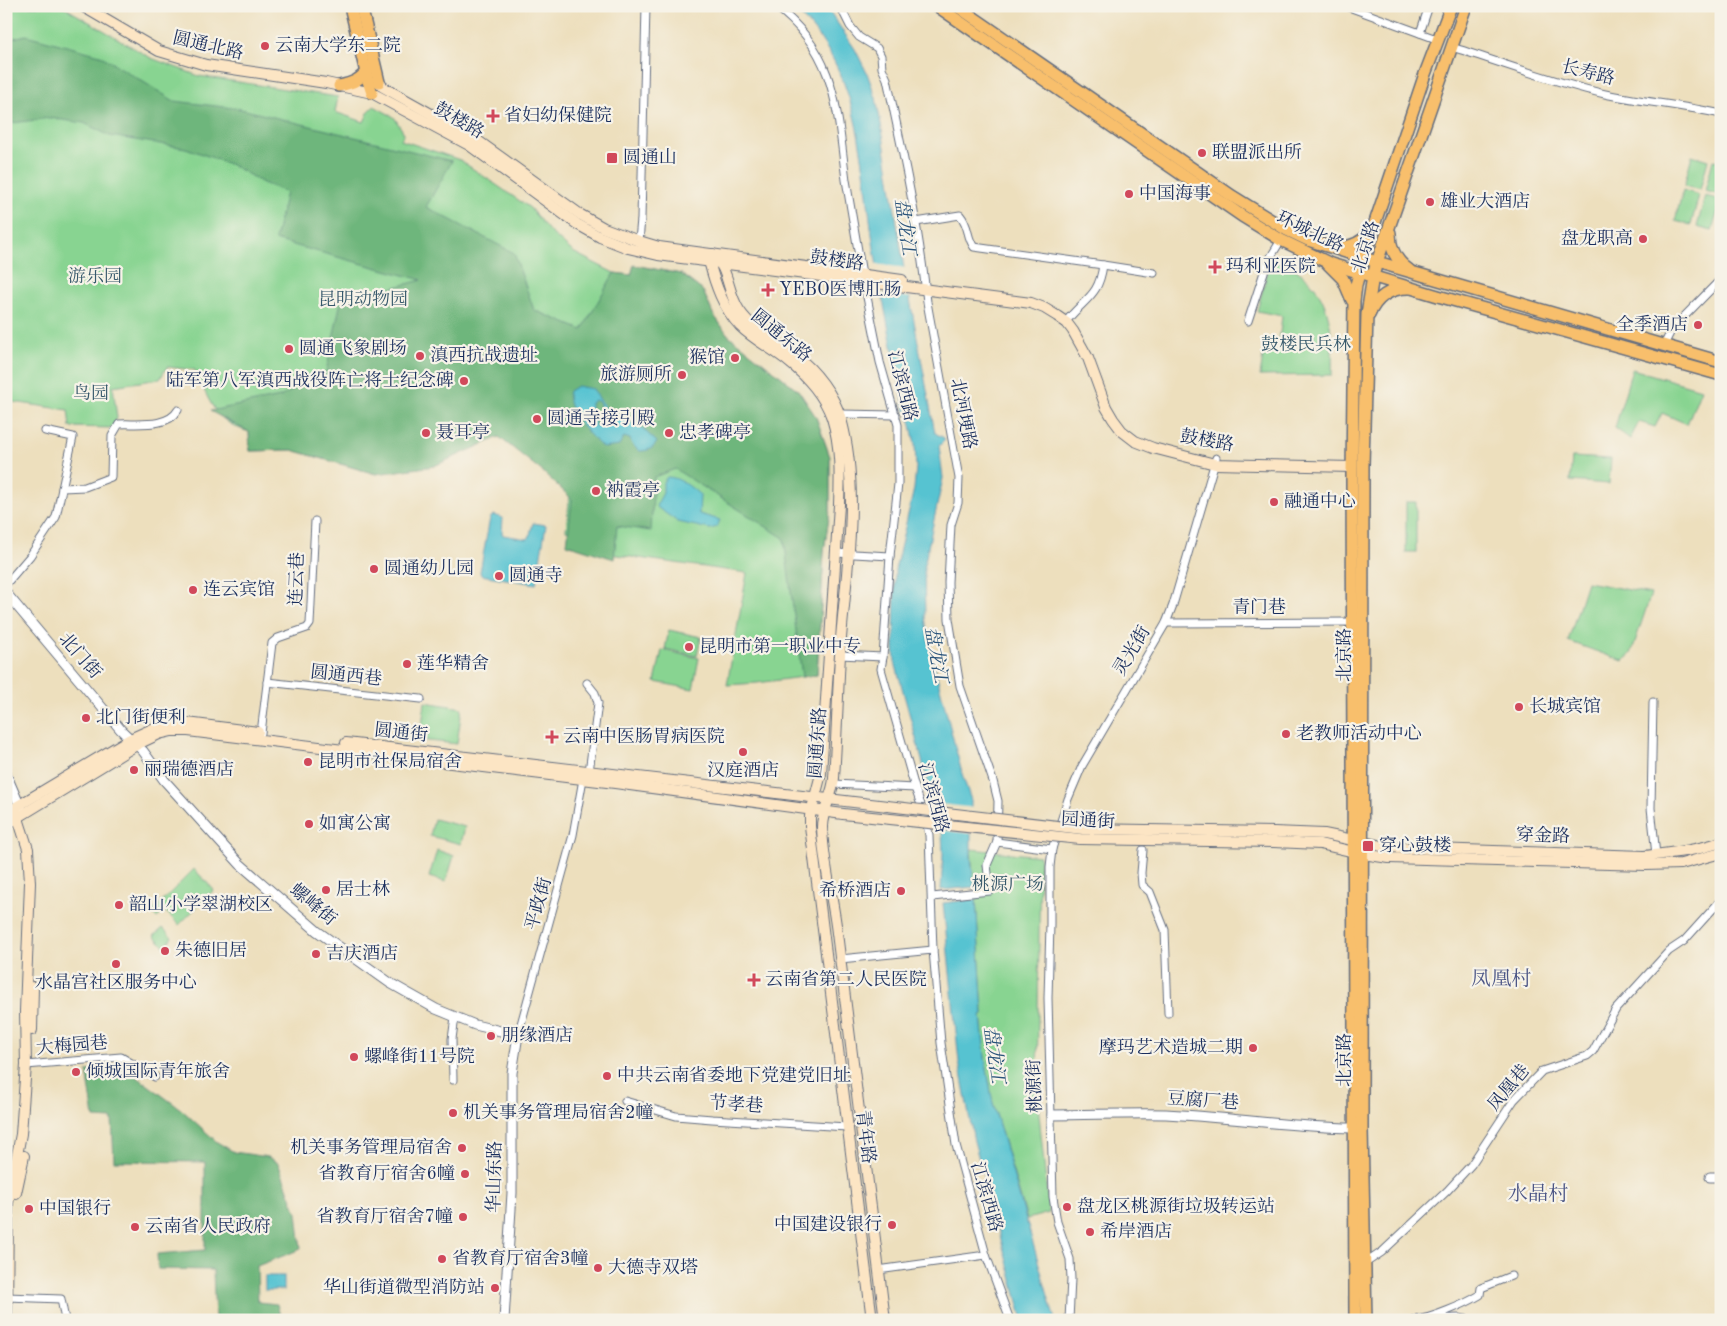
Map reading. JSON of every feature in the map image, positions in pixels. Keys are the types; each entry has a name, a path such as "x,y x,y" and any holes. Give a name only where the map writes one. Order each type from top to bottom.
{"main road":[{"name":"圆通北路","path":"82,6 159,51 206,65 339,86 375,87"},
{"path":"350,6 366,72 375,87"},
{"path":"361,6 375,87"},
{"name":"环城北路","path":"937,6 1242,216 1281,240 1318,258 1359,272 1721,375"},
{"name":"环城北路","path":"957,6 1232,196 1287,230 1308,240 1363,258 1721,362"},
{"name":"北京路","path":"1366,1320 1352,622 1353,315 1356,285 1363,258 1425,74 1451,6"},
{"name":"北京路","path":"1355,1320 1353,1128 1363,465 1367,324 1373,276 1377,262 1466,6"},
{"path":"339,86 354,82 366,72 371,56"},
{"name":"鼓楼路","path":"375,87 474,138 581,215 604,228 659,247 711,258"},
{"name":"鼓楼路","path":"375,87 469,145 577,224 600,237 645,252 711,258 863,278 1018,301 1037,306 1067,323 1081,342 1106,406 1122,431 1134,442 1153,448 1216,461 1352,464"},
{"path":"1332,248 1344,248 1355,244 1366,238 1374,227"},
{"path":"1390,227 1390,241 1394,252 1405,267 1415,273"},
{"name":"圆通东路","path":"711,258 721,263 738,309 764,334 798,357 827,390 840,414 846,439 850,466 848,553 840,655 834,784 824,811"},
{"name":"圆通东路","path":"711,258 714,280 726,309 752,336 789,362 805,376 820,396 832,417 837,439 841,467 836,553 821,774 812,809"},
{"path":"1318,258 1343,279 1352,299 1353,315"},
{"name":"鼓楼路","path":"721,263 863,278"},
{"name":"鼓楼路","path":"921,286 1032,298 1046,303 1069,318 1086,339 1111,404 1126,428 1137,436 1155,443 1216,461"},
{"path":"1367,324 1373,306 1382,297 1399,289 1415,288"},
{"name":"圆通街","path":"6,824 16,812 159,726 172,723 187,723 261,736 586,776 812,809"},
{"name":"圆通街","path":"586,776 815,798"},
{"name":"园通街","path":"815,798 1083,829 1274,837 1320,844 1358,847"},
{"name":"园通街","path":"812,809 843,814 1080,839 1274,837"},
{"name":"青年路","path":"812,809 810,826 872,1320"},
{"name":"青年路","path":"824,811 822,826 830,896 837,931 884,1320"},
{"path":"7,1320 14,1203 27,1135 29,1065 25,1011 30,883 29,857 16,812"},
{"name":"穿金路","path":"1358,847 1644,856 1705,847 1721,842"},
{"name":"穿金路","path":"1358,847 1389,858 1646,865 1682,864 1721,853"},
{"path":"12,1320 9,1297 8,1202 21,1134 29,1065"}],"street":[{"path":"638,241 641,219 646,6"},
{"name":"江滨西路","path":"775,6 793,19 810,40 822,60 829,78 836,103 846,182 863,278 880,362 896,415 899,447 898,484 881,669 929,835 936,896 933,950 941,1043 956,1145 986,1255 1010,1320"},
{"name":"北河埂路","path":"840,6 850,26 859,37 877,48 881,56 916,222 921,286 960,478 958,503 952,525 948,582 949,619 960,686 993,781 998,801 997,842"},
{"path":"1346,6 1439,40"},
{"path":"1420,33 1429,6"},
{"name":"长寿路","path":"1452,46 1539,75 1605,94 1721,114"},
{"path":"916,222 960,215 966,222 970,242 974,247 1154,273"},
{"path":"1248,321 1267,264 1281,240"},
{"path":"1069,318 1080,305 1091,298 1098,286 1103,265"},
{"path":"1664,345 1672,329 1721,279"},
{"path":"62,488 85,487 111,477 112,436 119,424 161,422 174,416 178,410"},
{"path":"840,414 896,415"},
{"path":"6,584 30,556 56,517 61,500 73,438 45,430"},
{"name":"灵光街","path":"1052,849 1068,799 1082,766 1166,623 1216,461"},
{"name":"连云巷","path":"261,736 272,644 278,638 307,628 310,624 315,521"},
{"path":"836,553 890,556"},
{"name":"北门街","path":"6,594 134,742"},
{"name":"青门巷","path":"1166,623 1352,622"},
{"path":"840,655 883,657"},
{"name":"圆通西巷","path":"267,682 421,699"},
{"name":"平政街","path":"518,1035 573,835 586,776 598,703 595,694 587,683"},
{"path":"1653,702 1651,808 1656,855"},
{"name":"螺峰街","path":"134,742 164,780 240,864 317,931 390,983 436,1009 476,1026 518,1035"},
{"path":"6,774 16,812"},
{"path":"834,784 915,788"},
{"path":"6,785 16,812"},
{"path":"936,896 990,891 987,865 997,842 1052,849"},
{"name":"桃源街","path":"1052,849 1050,867 1048,998 1054,1211 1070,1259 1069,1320"},
{"path":"1144,850 1141,874 1142,884 1150,892 1165,930 1168,1013"},
{"name":"凤凰巷","path":"1364,1264 1382,1252 1447,1191 1471,1165 1514,1100 1542,1072 1587,1056 1593,1051 1616,1010 1670,951 1684,941 1721,900"},
{"path":"840,959 933,950"},
{"path":"453,1080 452,1039 455,1017"},
{"name":"华山东路","path":"504,1320 512,1192 512,1073 518,1035"},
{"name":"大梅园巷","path":"29,1065 121,1057 155,1077"},
{"name":"节孝巷","path":"625,1101 676,1116 712,1120 847,1127"},
{"name":"豆腐厂巷","path":"1052,1115 1165,1114 1325,1128 1353,1128"},
{"path":"1710,1177 1721,1177"},
{"path":"878,1270 986,1255"},
{"path":"1425,1319 1480,1296 1481,1288 1511,1276"},
{"path":"9,1297 61,1299 65,1320"},
{"path":"1415,1320 1459,1318 1470,1320"}],"green space":[{"name":"昆明动物园","path":"6,6 62,6 151,58 199,76 338,97 335,112 364,122 369,111 374,106 394,117 404,133 401,140 460,160 530,208 550,232 573,252 614,273 631,275 634,265 681,274 703,291 713,314 728,335 798,390 816,417 830,457 830,510 824,551 817,675 727,685 747,573 610,554 566,530 571,484 499,437 376,474 292,450 250,451 249,432 227,422 220,416 209,400 195,370 167,367 160,379 113,386 117,418 112,428 70,427 68,410 13,402 6,394"},
{"path":"26,35 100,55 174,101 241,109 452,161 426,207 514,253 534,310 582,330 614,273 631,275 634,265 681,274 703,291 713,314 728,335 798,390 816,417 830,457 830,510 824,551 817,675 802,677 784,538 675,469 654,477 651,531 617,526 614,559 567,544 572,499 543,472 499,437 434,466 376,474 292,450 250,451 249,432 210,411 280,397 326,372 341,301 422,280 275,240 286,192 263,183 232,165 186,148 110,136 84,123 49,118 6,124 6,40"},
{"path":"1692,155 1708,160 1700,190 1684,186"},
{"path":"1713,160 1721,162 1720,195 1705,191"},
{"path":"1683,190 1699,195 1691,225 1675,221"},
{"path":"1705,196 1721,200 1712,231 1697,227"},
{"name":"鼓楼民兵林","path":"1270,262 1286,263 1310,282 1319,293 1329,318 1332,346 1332,375 1260,376 1264,349 1278,350 1282,316 1257,311"},
{"path":"1632,369 1701,389 1687,424 1662,413 1655,427 1639,422 1630,439 1615,428"},
{"path":"1572,457 1611,459 1609,484 1570,481"},
{"path":"1406,502 1416,502 1416,552 1406,552"},
{"path":"1587,582 1651,594 1631,654 1623,661 1568,641"},
{"path":"669,630 701,637 697,656 665,649"},
{"path":"662,650 699,658 693,689 655,682"},
{"path":"425,702 462,708 457,744 420,740"},
{"path":"434,819 465,827 461,844 430,836"},
{"name":"桃源广场","path":"971,849 1040,856 1037,1094 1049,1213 1027,1219 993,1104 985,1058 981,1015 983,1014 976,899 978,899 976,887 974,887"},
{"path":"437,850 454,856 446,882 429,877"},
{"path":"194,869 214,890 179,925 165,911 157,918 151,912"},
{"path":"163,928 172,937 165,947 154,936"},
{"path":"125,1068 182,1110 217,1142 234,1152 268,1157 278,1163 297,1213 301,1249 257,1266 258,1302 277,1304 281,1320 215,1320 213,1270 158,1269 157,1254 205,1250 205,1162 114,1161 112,1119 94,1118 87,1071"}],"water":[{"path":"790,6 826,6 855,49 867,73 876,98 904,268 935,433 945,440 939,446 943,478 924,566 925,617 937,676 963,777 971,800 971,858 974,887 941,890 942,833 895,662 895,570 914,489 916,467 915,444 908,411 905,411 883,303 863,161 856,126 847,93 834,61 815,32"},
{"path":"577,386 593,389 608,412 642,428 657,442 650,449 639,451 630,439 624,437 619,446 603,448 585,430 574,414 568,398 569,391","holes":["595,400 599,402 609,418 601,426 595,426 591,403"]},
{"path":"667,477 680,481 700,495 699,514 720,520 717,527 710,529 678,522 656,506 663,493 663,482"},
{"path":"494,515 503,518 503,535 527,539 529,538 533,523 546,525 536,584 481,575 490,518"},
{"path":"976,899 983,1014 981,1015 985,1058 993,1104 1055,1320 1023,1320 974,1141 967,1105 959,1062 943,903"},
{"path":"265,1276 284,1276 284,1290 265,1290"}],"pier":[{"path":"874,264 907,268 913,298 880,294"},
{"path":"931,803 975,808 974,834 939,830"}],"place":[{"name":"云南大学东二院","path":"265,46"},
{"name":"省妇幼保健院","path":"493,116"},
{"name":"联盟派出所","path":"1202,153"},
{"name":"圆通山","path":"612,158"},
{"name":"中国海事","path":"1129,194"},
{"name":"雄业大酒店","path":"1430,202"},
{"name":"盘龙职高","path":"1643,239"},
{"name":"玛利亚医院","path":"1215,267"},
{"name":"YEBO医博肛肠","path":"768,290"},
{"name":"全季酒店","path":"1698,325"},
{"name":"圆通飞象剧场","path":"289,349"},
{"name":"滇西抗战遗址","path":"420,356"},
{"name":"猴馆","path":"735,358"},
{"name":"旅游厕所","path":"682,375"},
{"name":"陆军第八军滇西战役阵亡将士纪念碑","path":"464,381"},
{"name":"圆通寺接引殿","path":"537,419"},
{"name":"聂耳亭","path":"426,433"},
{"name":"忠孝碑亭","path":"669,433"},
{"name":"衲霞亭","path":"596,491"},
{"name":"融通中心","path":"1274,502"},
{"name":"圆通幼儿园","path":"374,569"},
{"name":"圆通寺","path":"499,576"},
{"name":"连云宾馆","path":"193,590"},
{"name":"昆明市第一职业中专","path":"689,647"},
{"name":"莲华精舍","path":"407,664"},
{"name":"长城宾馆","path":"1519,707"},
{"name":"北门街便利","path":"86,718"},
{"name":"老教师活动中心","path":"1286,734"},
{"name":"云南中医肠胃病医院","path":"552,737"},
{"name":"汉庭酒店","path":"743,752"},
{"name":"昆明市社保局宿舍","path":"308,762"},
{"name":"丽瑞德酒店","path":"134,770"},
{"name":"如寓公寓","path":"309,824"},
{"name":"穿心鼓楼","path":"1368,846"},
{"name":"居士林","path":"326,890"},
{"name":"希桥酒店","path":"901,891"},
{"name":"韶山小学翠湖校区","path":"119,905"},
{"name":"朱德旧居","path":"165,951"},
{"name":"吉庆酒店","path":"316,954"},
{"name":"水晶宫社区服务中心","path":"116,964"},
{"name":"云南省第二人民医院","path":"754,980"},
{"name":"朋缘酒店","path":"491,1036"},
{"name":"摩玛艺术造城二期","path":"1253,1048"},
{"name":"螺峰街11号院","path":"354,1057"},
{"name":"倾城国际青年旅舍","path":"76,1072"},
{"name":"中共云南省委地下党建党旧址","path":"607,1076"},
{"name":"机关事务管理局宿舍2幢","path":"453,1113"},
{"name":"机关事务管理局宿舍","path":"462,1148"},
{"name":"省教育厅宿舍6幢","path":"465,1174"},
{"name":"盘龙区桃源街垃圾转运站","path":"1067,1207"},
{"name":"中国银行","path":"29,1209"},
{"name":"省教育厅宿舍7幢","path":"463,1217"},
{"name":"中国建设银行","path":"892,1225"},
{"name":"云南省人民政府","path":"135,1227"},
{"name":"希岸酒店","path":"1090,1232"},
{"name":"省教育厅宿舍3幢","path":"442,1259"},
{"name":"大德寺双塔","path":"598,1268"},
{"name":"华山街道微型消防站","path":"495,1288"}],"district":[{"name":"凤凰村","path":"1501,980"},
{"name":"水晶村","path":"1538,1195"}],"water label":[{"name":"盘龙江","path":"904,227"},
{"name":"盘龙江","path":"935,655"},
{"name":"盘龙江","path":"993,1055"}],"park label":[{"name":"游乐园","path":"95,277"},
{"name":"鸟园","path":"91,394"}]}
